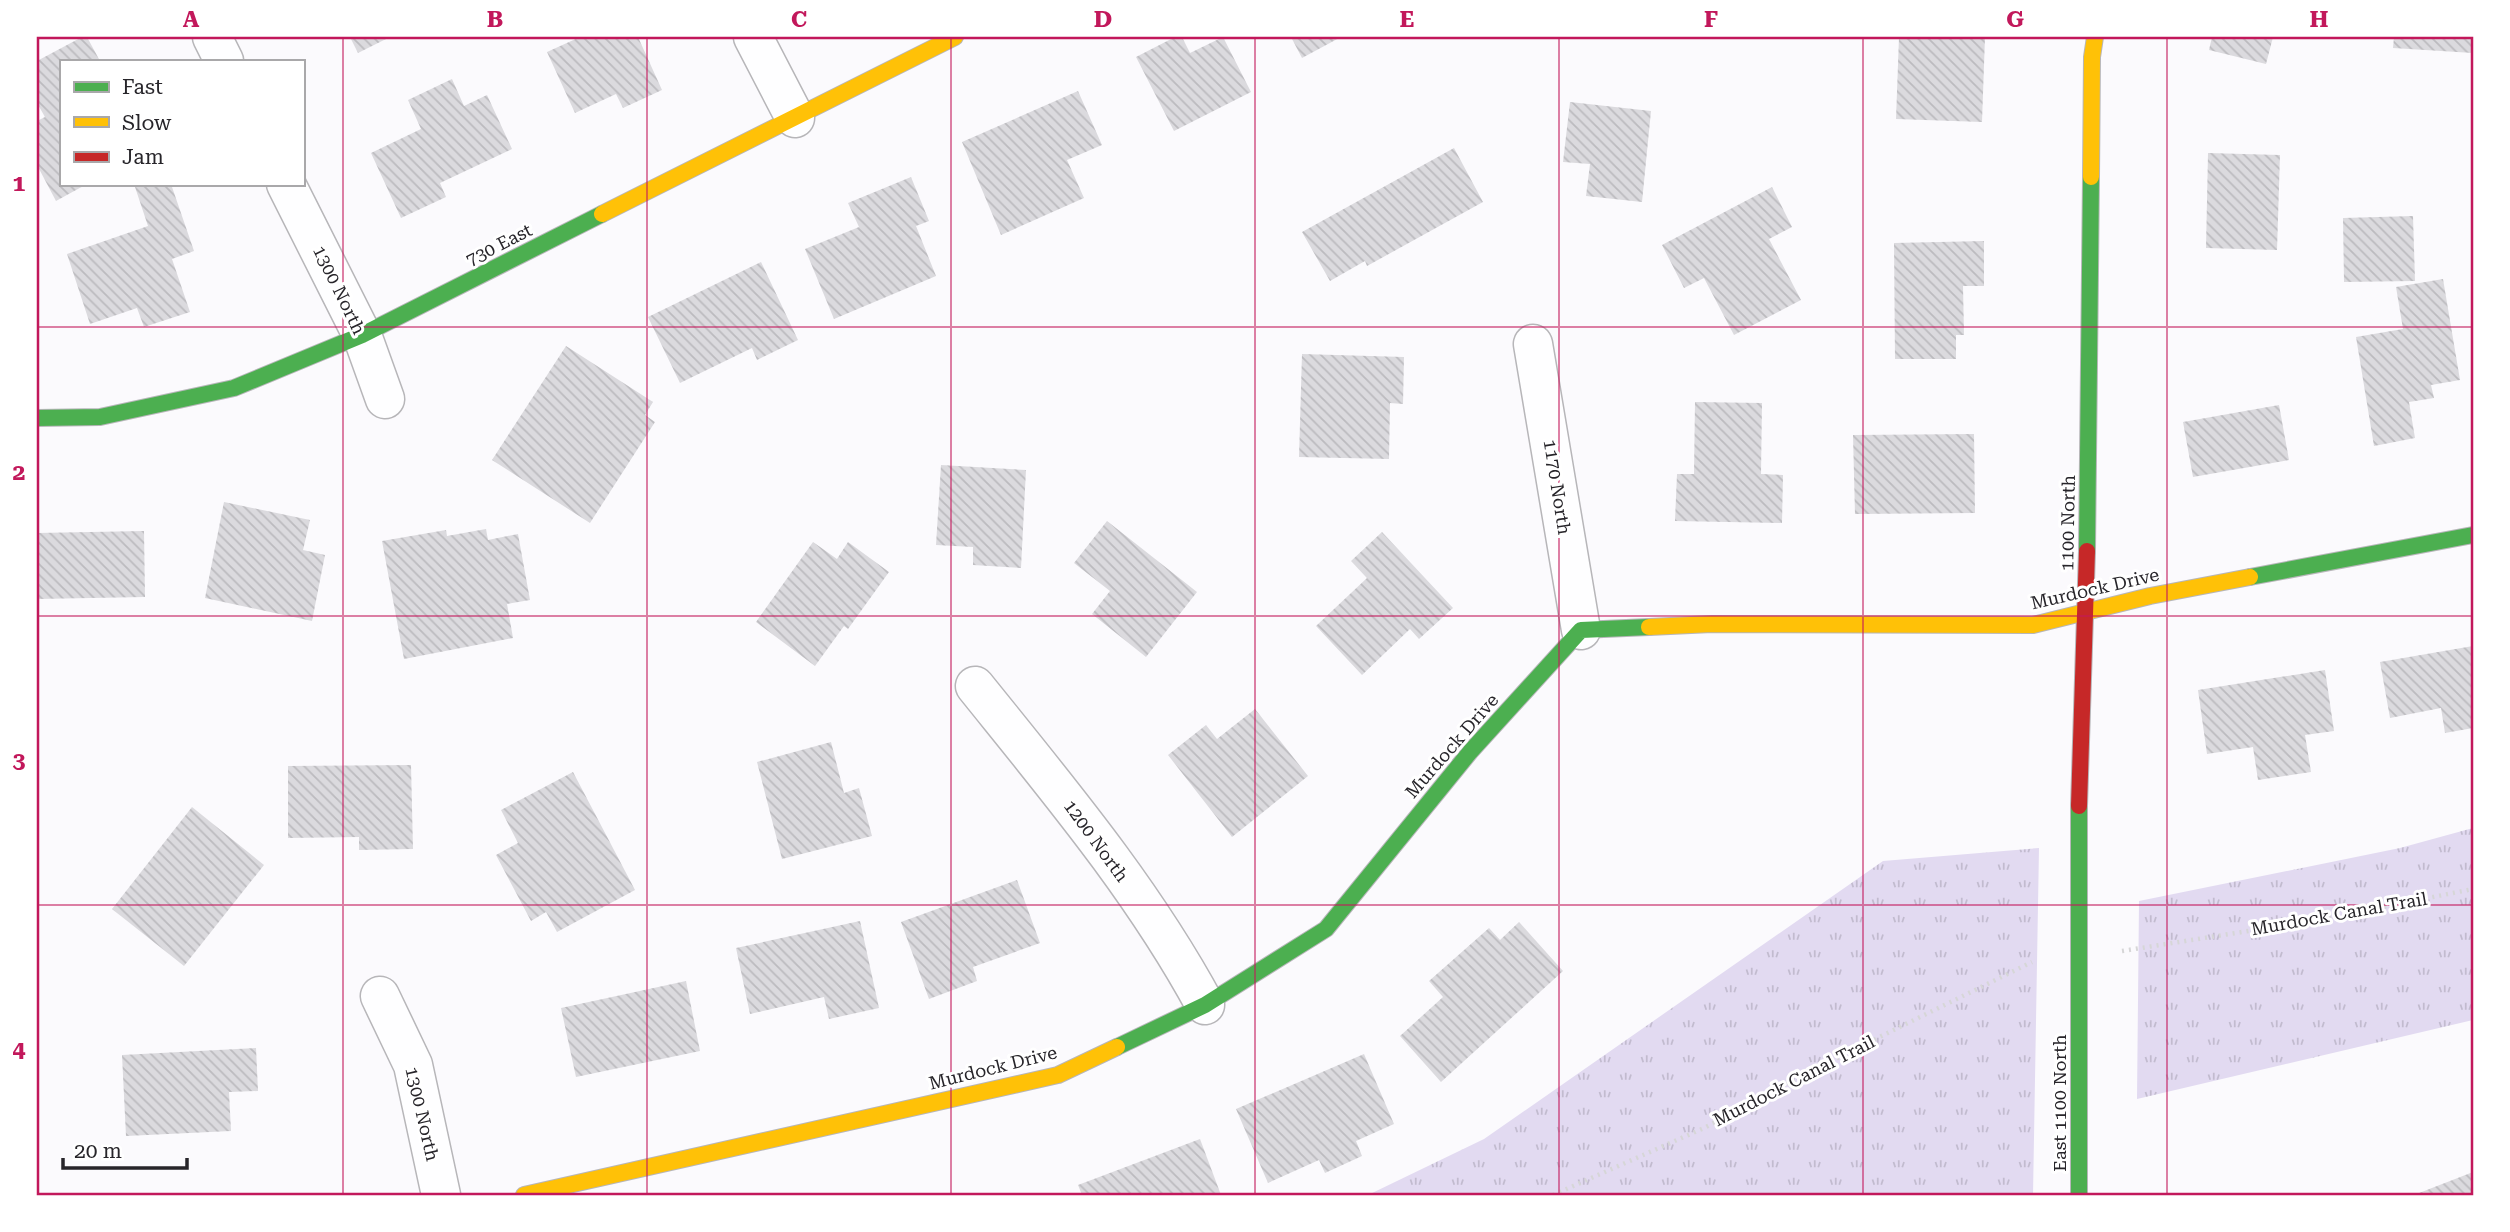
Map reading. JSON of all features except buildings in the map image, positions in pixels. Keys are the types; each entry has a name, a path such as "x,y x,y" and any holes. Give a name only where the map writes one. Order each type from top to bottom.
{"street":[{"path":"212,37 224,60"},
{"path":"753,37 795,118"},
{"name":"730 East","path":"37,418 100,417 234,388 362,335 955,37"},
{"name":"1100 North","path":"2080,1010 2078,844 2086,611 2092,57 2095,37"},
{"name":"1300 North","path":"287,186 362,335 385,400"},
{"name":"1170 North","path":"1533,344 1581,630"},
{"name":"Murdock Drive","path":"524,1195 1058,1075 1205,1005 1326,929 1469,752 1581,630 1712,624 2033,625 2150,596 2473,535"},
{"name":"1200 North","path":"975,686 1072,807 1178,955 1205,1005"},
{"name":"1300 North","path":"380,996 412,1065 441,1195"},
{"name":"East 1100 North","path":"2079,1195 2080,1010"}],"path":[{"name":"Murdock Canal Trail","path":"2122,951 2318,920 2473,889"},
{"name":"Murdock Canal Trail","path":"1553,1195 1704,1128 1853,1050 2032,962"}],"green space":[{"path":"2473,828 2473,1020 2137,1099 2139,901 2400,848"},
{"path":"2039,848 2033,1195 1368,1195 1484,1139 1883,861"}],"traffic: fast":[{"path":"2087,551 2091,177"},
{"path":"37,418 100,417 234,388 362,335 602,214"},
{"path":"2250,577 2473,535"},
{"path":"1117,1047 1205,1005 1326,929 1470,752 1581,630 1649,627"},
{"path":"2079,806 2079,1195"}],"traffic: slow":[{"path":"602,214 955,37"},
{"path":"2091,177 2092,57 2095,37"},
{"path":"1649,627 1712,624 2033,625 2150,596 2250,577"},
{"path":"524,1195 1058,1075 1117,1047"}],"traffic: jam":[{"path":"2079,806 2087,551"}]}
